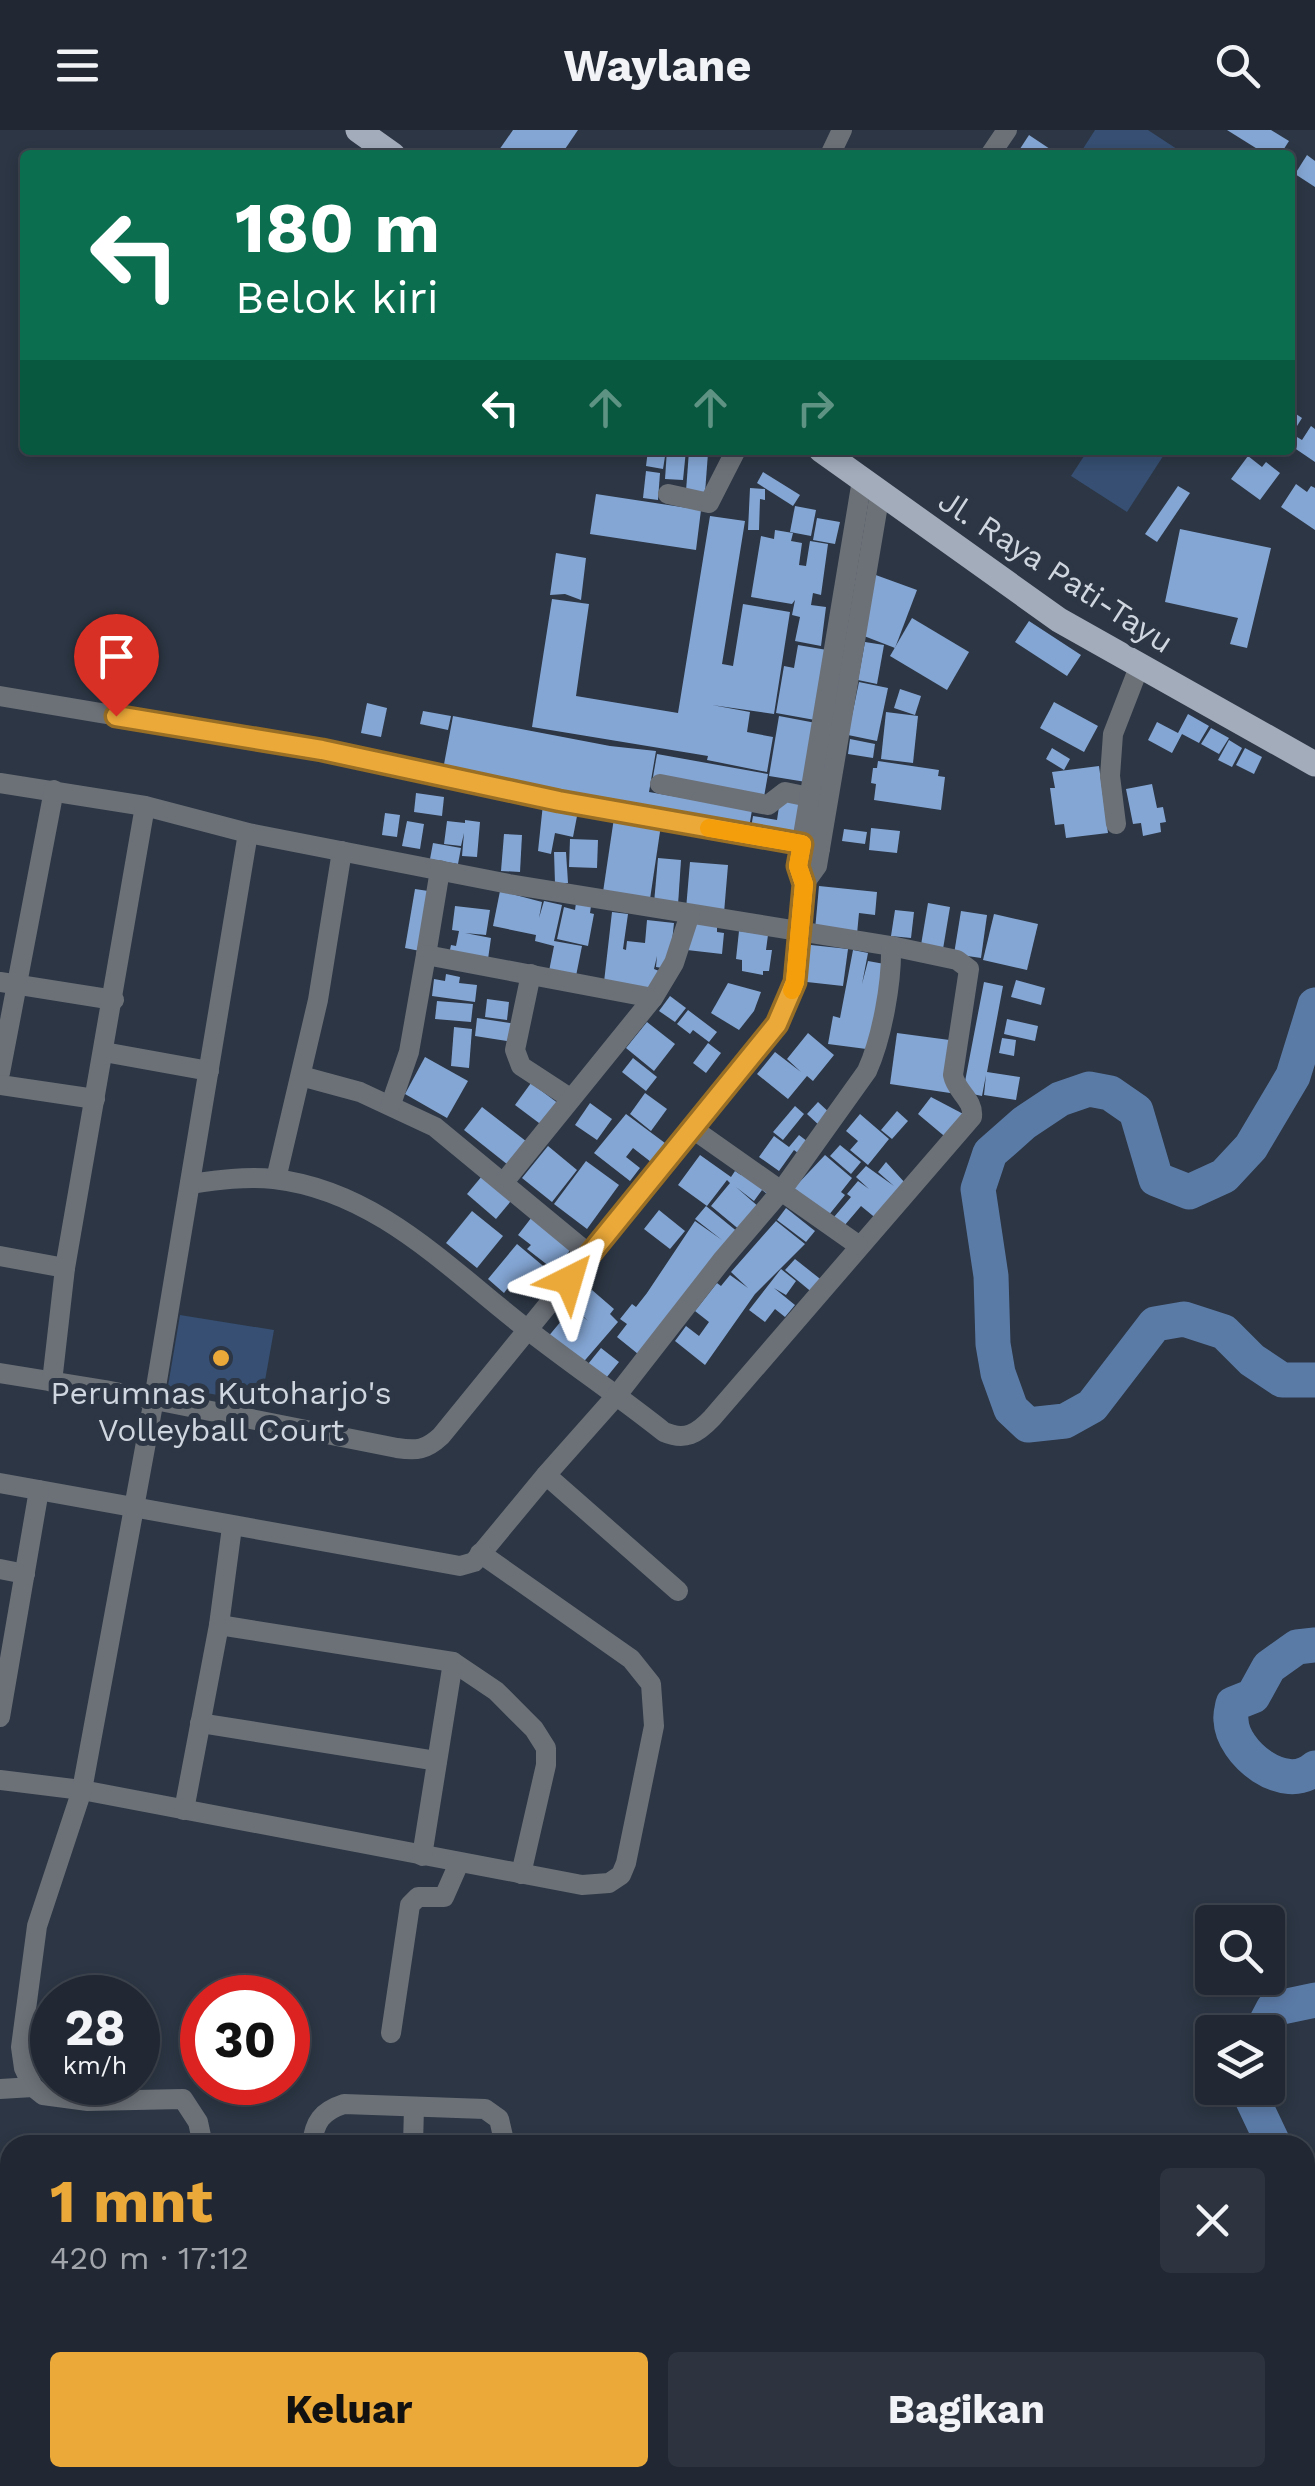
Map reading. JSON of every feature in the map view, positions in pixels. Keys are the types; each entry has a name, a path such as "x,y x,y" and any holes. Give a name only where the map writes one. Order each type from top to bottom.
{"main road":[{"path":"358,130 386,150"},
{"name":"Jl. Raya Pati-Tayu","path":"828,455 1060,620 1315,764"}],"street":[{"path":"668,494 709,503 733,455"},
{"path":"0,1373 417,1451 429,1448 441,1436 777,1024 795,982 804,884 798,866 811,846 871,487"},
{"path":"1116,824 1110,776 1113,734 1139,666"},
{"path":"0,696 322,750 559,801 811,846"},
{"path":"811,846 808,796 821,774"},
{"path":"0,783 144,806 248,832 440,870 892,946 956,960 968,969 954,1076 955,1085 973,1112 964,1128 858,1245 700,1431 676,1438 370,1209 276,1179 233,1178 190,1184"},
{"path":"660,784 768,806 785,792 808,796"},
{"path":"0,1074 8,983 54,790"},
{"path":"52,1382 65,1268 114,1000 144,806"},
{"path":"30,2081 21,2046 27,1984 42,1911 82,1790 154,1399 248,832"},
{"path":"276,1179 318,1000 342,851"},
{"path":"391,1104 409,1052 440,870"},
{"path":"504,1182 654,998 674,963 690,914"},
{"path":"0,1483 460,1566 474,1562 617,1395 723,1258 782,1190 866,1071 874,1056 892,946"},
{"path":"426,955 654,998"},
{"path":"530,974 516,1059 570,1098"},
{"path":"8,983 114,1000"},
{"path":"104,1052 209,1072"},
{"path":"301,1076 360,1092 435,1127 590,1255"},
{"path":"0,1085 95,1099"},
{"path":"694,1129 858,1245"},
{"path":"0,1256 65,1268"},
{"path":"546,1474 678,1591"},
{"path":"0,1717 39,1490"},
{"path":"184,1810 219,1625 232,1526"},
{"path":"0,1780 82,1790 521,1874 596,1886 609,1883 620,1874 630,1850 654,1726 651,1684 631,1660 480,1553"},
{"path":"0,1569 25,1574"},
{"path":"219,1625 453,1662 496,1691 534,1729 546,1748 546,1765 521,1874"},
{"path":"422,1856 453,1662"},
{"path":"200,1724 437,1761"},
{"path":"392,2033 410,1905 418,1897 444,1897 460,1862"},
{"path":"0,2089 30,2087"},
{"path":"160,2099 184,2099 201,2135"},
{"path":"314,2135 316,2121 328,2110 344,2104 485,2109 499,2119 503,2135"},
{"path":"413,2135 414,2107"}],"shaded area":[{"path":"1095,130 1148,130 1178,150 1082,150"},
{"path":"1085,455 1164,455 1127,512 1071,476"},
{"name":"Perumnas Kutoharjo's Volleyball Court","path":"180,1315 274,1330 261,1403 168,1386"}],"building":[{"path":"513,130 578,130 564,150 499,150"},
{"path":"1227,130 1271,130 1289,141 1283,150 1259,150"},
{"path":"1029,135 1052,150 1019,150"},
{"path":"1307,155 1315,161 1315,187 1295,174"},
{"path":"1311,426 1315,429 1315,462 1295,448 1295,436 1302,440"},
{"path":"647,455 665,455 663,469 646,466"},
{"path":"667,455 686,455 683,480 665,479"},
{"path":"689,455 708,455 705,493 686,491"},
{"path":"1248,456 1262,467 1266,462 1280,473 1260,500 1231,479"},
{"path":"646,471 660,473 658,500 643,498"},
{"path":"763,472 800,495 793,506 757,483"},
{"path":"1296,484 1307,492 1311,486 1315,488 1315,530 1281,507"},
{"path":"1178,486 1190,493 1157,542 1145,534"},
{"path":"750,488 765,489 765,500 760,499 759,530 748,530"},
{"path":"596,494 701,510 696,550 590,534"},
{"path":"795,506 816,510 811,536 790,532"},
{"path":"710,516 745,521 722,664 733,666 743,604 790,612 774,714 712,705 750,712 747,732 773,737 767,772 707,760 708,756 532,727 552,599 589,604 576,696 678,713"},
{"path":"817,518 840,522 835,544 813,540"},
{"path":"1180,529 1271,548 1247,648 1230,644 1238,618 1165,602"},
{"path":"775,530 793,533 791,541 802,543 799,565 806,566 810,541 828,544 821,595 813,593 811,605 826,607 821,646 795,641 800,617 792,615 795,600 792,604 751,597 761,536 774,539"},
{"path":"556,553 586,558 581,600 565,594 550,595"},
{"path":"873,574 917,590 895,648 864,636"},
{"path":"912,618 969,652 947,690 890,656"},
{"path":"1029,621 1081,655 1067,676 1015,642"},
{"path":"865,642 884,645 877,684 858,680"},
{"path":"798,645 827,650 815,720 776,713 784,666 794,668"},
{"path":"859,682 888,688 877,741 848,735"},
{"path":"900,689 921,696 915,715 894,708"},
{"path":"1054,702 1098,726 1084,752 1040,728"},
{"path":"367,703 387,708 381,737 361,733"},
{"path":"423,711 451,716 448,730 420,724"},
{"path":"886,712 918,716 913,763 881,759"},
{"path":"1188,714 1209,726 1199,743 1182,734 1172,753 1148,740 1157,722 1178,733"},
{"path":"453,716 656,751 649,792 752,810 748,834 442,775"},
{"path":"779,716 816,723 806,782 769,776"},
{"path":"1211,728 1229,738 1219,754 1201,744"},
{"path":"850,739 875,744 873,758 848,754"},
{"path":"1229,740 1242,748 1232,767 1218,760"},
{"path":"1052,748 1070,759 1064,770 1046,759"},
{"path":"1245,748 1262,757 1254,774 1236,765"},
{"path":"657,754 768,774 764,797 653,777"},
{"path":"878,761 939,770 938,776 945,777 941,810 874,800 876,784 871,783"},
{"path":"1099,766 1108,833 1066,838 1064,824 1055,825 1052,772"},
{"path":"1152,784 1157,808 1163,807 1166,822 1160,823 1161,832 1143,836 1141,823 1133,824 1126,789"},
{"path":"416,793 444,797 442,816 414,812"},
{"path":"780,800 800,804 794,841 750,834 753,816 777,820"},
{"path":"543,804 578,811 573,837 555,833 551,854 538,851"},
{"path":"385,813 400,815 397,837 382,835"},
{"path":"614,818 661,825 650,899 603,892"},
{"path":"407,821 424,824 420,849 402,846"},
{"path":"447,821 480,822 477,857 462,856 464,833 461,846 444,844"},
{"path":"871,828 900,831 897,853 869,850"},
{"path":"844,829 867,832 865,844 842,841"},
{"path":"504,834 522,835 520,872 501,871"},
{"path":"570,839 598,840 597,868 569,867"},
{"path":"433,843 461,848 458,864 430,859"},
{"path":"554,852 566,852 568,883 555,884"},
{"path":"658,858 681,860 678,905 654,903"},
{"path":"690,862 728,865 724,913 686,909"},
{"path":"819,886 877,892 875,915 859,913 857,934 815,930"},
{"path":"415,889 435,892 425,952 405,948"},
{"path":"500,891 542,902 539,918 544,901 562,905 554,941 582,946 575,981 548,976 554,946 535,941 536,935 493,926"},
{"path":"576,903 591,906 590,913 594,914 588,946 557,939 564,907 575,910"},
{"path":"928,903 950,907 943,949 921,945"},
{"path":"455,906 490,910 486,935 465,933 491,938 487,966 448,959 459,931 452,930"},
{"path":"895,910 914,912 911,938 891,936"},
{"path":"961,911 987,915 981,958 954,954"},
{"path":"612,912 628,914 623,949 626,950 627,941 645,943 647,920 674,923 669,969 656,967 657,956 654,969 659,971 651,990 604,982"},
{"path":"994,914 1038,924 1027,970 983,960"},
{"path":"690,921 717,924 717,932 724,933 722,954 687,950"},
{"path":"739,931 768,935 766,950 772,950 769,971 763,971 763,975 742,971 742,960 736,959"},
{"path":"802,944 848,949 843,986 798,981"},
{"path":"853,950 868,953 862,984 868,961 890,965 874,1050 828,1044 833,1016 840,1018"},
{"path":"446,974 460,977 459,983 477,985 475,1002 432,996 434,979 445,981"},
{"path":"1016,980 1045,988 1041,1005 1011,997"},
{"path":"984,982 1003,986 987,1072 1020,1077 1016,1100 984,1095 986,1075 982,1096 963,1092"},
{"path":"728,983 761,992 754,1011 739,1030 711,1013"},
{"path":"670,996 686,1008 675,1022 659,1011"},
{"path":"487,999 509,1002 507,1020 485,1017"},
{"path":"437,1001 473,1004 471,1022 435,1019"},
{"path":"688,1010 717,1032 709,1042 677,1024"},
{"path":"477,1018 517,1024 514,1042 475,1036"},
{"path":"1007,1019 1038,1026 1035,1041 1004,1034"},
{"path":"647,1022 675,1044 654,1071 626,1048"},
{"path":"454,1027 472,1029 469,1068 451,1066"},
{"path":"808,1033 834,1055 813,1081 807,1076 788,1099 757,1074 775,1052 801,1072 787,1059"},
{"path":"897,1033 957,1041 950,1093 890,1084"},
{"path":"1002,1038 1016,1040 1014,1056 999,1053"},
{"path":"708,1043 721,1053 706,1073 693,1063"},
{"path":"425,1057 468,1081 447,1118 405,1094"},
{"path":"633,1058 657,1077 646,1091 622,1072"},
{"path":"531,1083 559,1104 543,1126 515,1105"},
{"path":"645,1093 667,1109 651,1131 630,1114"},
{"path":"931,1097 969,1117 949,1140 918,1114"},
{"path":"818,1102 832,1115 821,1127 807,1114"},
{"path":"590,1103 612,1119 597,1140 575,1125"},
{"path":"795,1106 804,1114 783,1140 773,1132"},
{"path":"482,1107 531,1145 513,1169 464,1130"},
{"path":"897,1111 908,1121 892,1139 881,1130"},
{"path":"626,1114 665,1143 651,1162 633,1148 626,1157 640,1168 630,1181 594,1153"},
{"path":"860,1114 889,1139 868,1165 850,1150 858,1141 846,1131"},
{"path":"799,1135 812,1145 803,1157 794,1150 779,1171 759,1157 774,1136 789,1147"},
{"path":"840,1145 861,1162 851,1174 830,1156"},
{"path":"548,1146 577,1170 552,1202 522,1178"},
{"path":"700,1155 731,1177 735,1171 741,1175 747,1166 771,1197 762,1190 754,1201 736,1187 760,1208 741,1231 711,1206 730,1183 727,1180 707,1206 678,1185"},
{"path":"825,1155 852,1178 841,1192 845,1195 828,1216 794,1188"},
{"path":"586,1161 619,1185 587,1229 554,1204"},
{"path":"886,1162 906,1184 878,1220 861,1206 844,1226 834,1217 851,1197 847,1194 858,1181 869,1189 856,1177 866,1166 894,1186 878,1172"},
{"path":"487,1170 516,1195 496,1219 467,1194"},
{"path":"706,1206 739,1233 643,1358 617,1337 627,1324 620,1319 647,1293 695,1221 722,1240 695,1219"},
{"path":"786,1208 815,1231 806,1242 777,1220"},
{"path":"659,1210 685,1231 670,1249 644,1229"},
{"path":"472,1211 503,1236 477,1268 446,1243"},
{"path":"535,1213 575,1244 554,1270 527,1249 531,1245 518,1235"},
{"path":"776,1221 805,1244 755,1294 705,1365 675,1341 686,1326 699,1336 709,1322 695,1311 717,1283 721,1286 730,1275 748,1288 731,1272"},
{"path":"517,1244 548,1270 528,1294 513,1281 504,1293 488,1279"},
{"path":"795,1259 824,1282 814,1294 785,1270"},
{"path":"781,1269 796,1281 786,1295 774,1288 795,1305 785,1317 775,1309 765,1322 749,1310"},
{"path":"592,1290 614,1309 610,1314 618,1322 580,1366 547,1338 572,1308 588,1321 576,1309"},
{"path":"601,1348 619,1362 602,1383 584,1369"}],"waterway":[{"path":"1315,1005 1293,1076 1251,1147 1224,1176 1189,1192 1156,1179 1136,1111 1110,1093 1089,1089 1060,1099 990,1153 978,1189 991,1276 998,1373 1011,1409 1028,1425 1065,1421 1092,1406 1155,1324 1184,1319 1224,1332 1252,1360 1282,1380 1315,1380"},
{"path":"1315,1645 1297,1647 1269,1667 1253,1696 1233,1704 1231,1716 1240,1745 1262,1766 1289,1777 1315,1768"},
{"path":"1270,2015 1273,2009 1315,2000"},
{"path":"1255,2105 1269,2135"}],"slow traffic":[{"path":"709,828 802,844 798,866 804,884 792,990"}],"place":[{"name":"Perumnas Kutoharjo's Volleyball Court","path":"221,1358"}],"route":[{"path":"116,716 322,750 559,801 802,844 798,866 804,884 795,982 777,1024 569,1280"}]}
